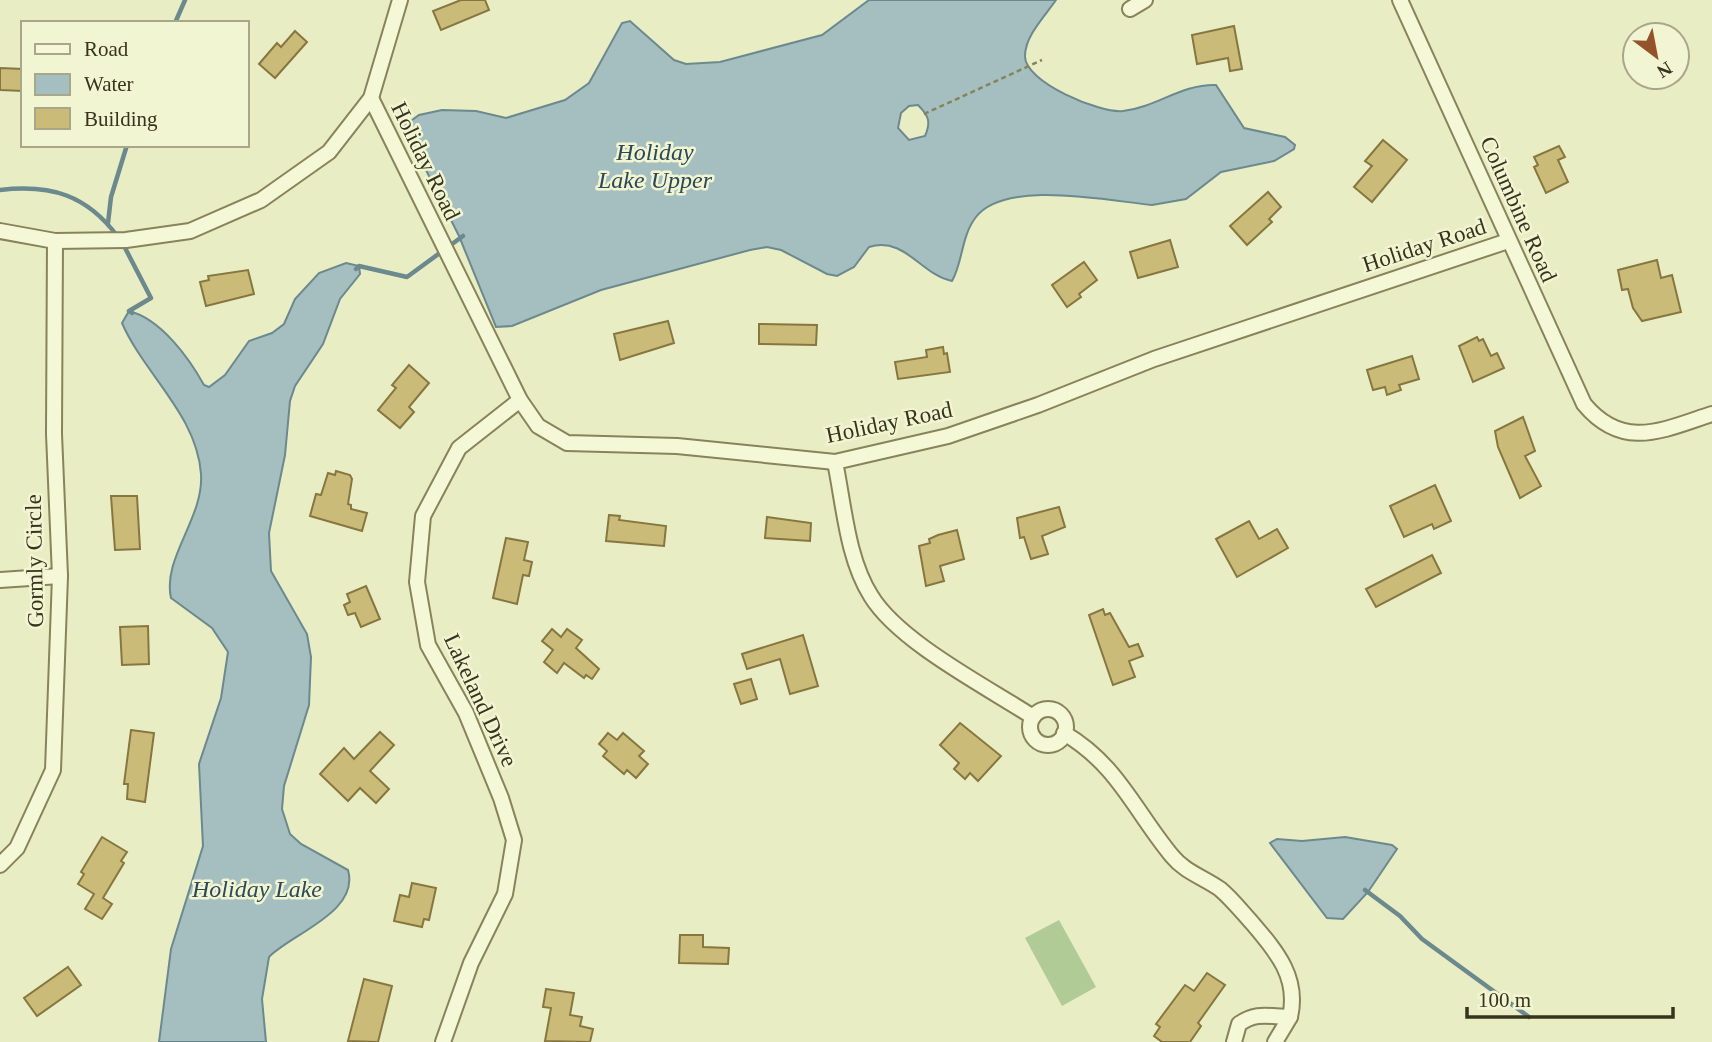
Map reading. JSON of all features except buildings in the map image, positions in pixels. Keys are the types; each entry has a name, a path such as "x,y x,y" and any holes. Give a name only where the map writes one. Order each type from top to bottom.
{"street":[{"path":"0,231 55,241 126,240 190,231 253,203 329,152 371,98 400,0"},
{"path":"1130,9 1144,0"},
{"name":"Columbine Road","path":"1400,0 1507,241 1584,404 1595,418 1610,427 1636,434 1657,432 1712,414"},
{"name":"Holiday Road","path":"371,98 520,400 538,426 567,443 677,446 835,462 948,436 1038,405 1154,359 1507,241"},
{"name":"Gormly Circle","path":"0,865 17,848 53,770 60,576 54,434 55,241"},
{"name":"Lakeland Drive","path":"443,1042 471,963 505,894 514,840 501,798 466,713 428,645 417,582 422,516 459,447 520,400"},
{"path":"835,462 855,560 871,596 903,632 1033,717"},
{"path":"0,580 60,576"},
{"path":"1033,717 1048,709 1058,713 1065,722 1065,733"},
{"path":"1033,717 1031,734 1040,743 1051,744 1065,733"},
{"path":"1065,733 1088,747 1117,776 1173,857 1194,875 1229,897 1267,938 1282,961 1293,987 1290,1017 1275,1042"},
{"path":"1234,1042 1239,1024 1251,1016 1264,1014 1290,1017"}],"path":[{"path":"924,114 1042,60"}],"green space":[{"path":"1059,920 1096,987 1062,1006 1025,938"}],"water":[{"name":"Holiday Lake Upper","path":"869,0 1056,0 1028,41 1025,56 1028,66 1050,86 1082,102 1112,111 1123,111 1191,88 1216,85 1244,128 1285,137 1295,145 1294,149 1274,161 1221,172 1186,199 1152,205 1085,197 1033,195 990,205 971,224 952,281 931,272 903,251 893,247 869,247 854,267 837,276 827,274 781,250 767,247 601,290 512,326 496,327 459,236 404,126 419,115 442,110 476,111 506,118 565,100 589,83 622,23 630,21 674,60 686,64 720,62 822,35","holes":["918,105 927,116 928,127 925,136 909,140 898,128 901,113 909,106"]},
{"name":"Holiday Lake","path":"346,263 359,266 360,274 340,299 323,344 295,386 290,401 285,455 269,533 271,571 307,634 311,657 309,705 284,786 282,809 290,834 301,844 348,870 349,885 344,898 334,910 269,957 262,999 266,1042 159,1042 171,949 203,846 199,764 221,698 228,652 212,628 171,598 172,568 196,506 201,474 190,433 122,323 129,311 152,322 173,341 204,385 209,387 225,375 249,341 272,333 284,324 295,299 319,273"},
{"path":"1345,837 1392,845 1397,849 1368,892 1343,919 1327,918 1270,843 1277,839 1302,841"}],"waterway":[{"path":"176,21 185,0"},
{"path":"108,223 111,197 126,147"},
{"path":"0,190 36,189 66,196 94,211 118,237"},
{"path":"356,269 359,266 407,277 463,236"},
{"path":"123,244 151,298 129,311 132,313"},
{"path":"1365,890 1400,916 1422,939 1529,1017"}]}
